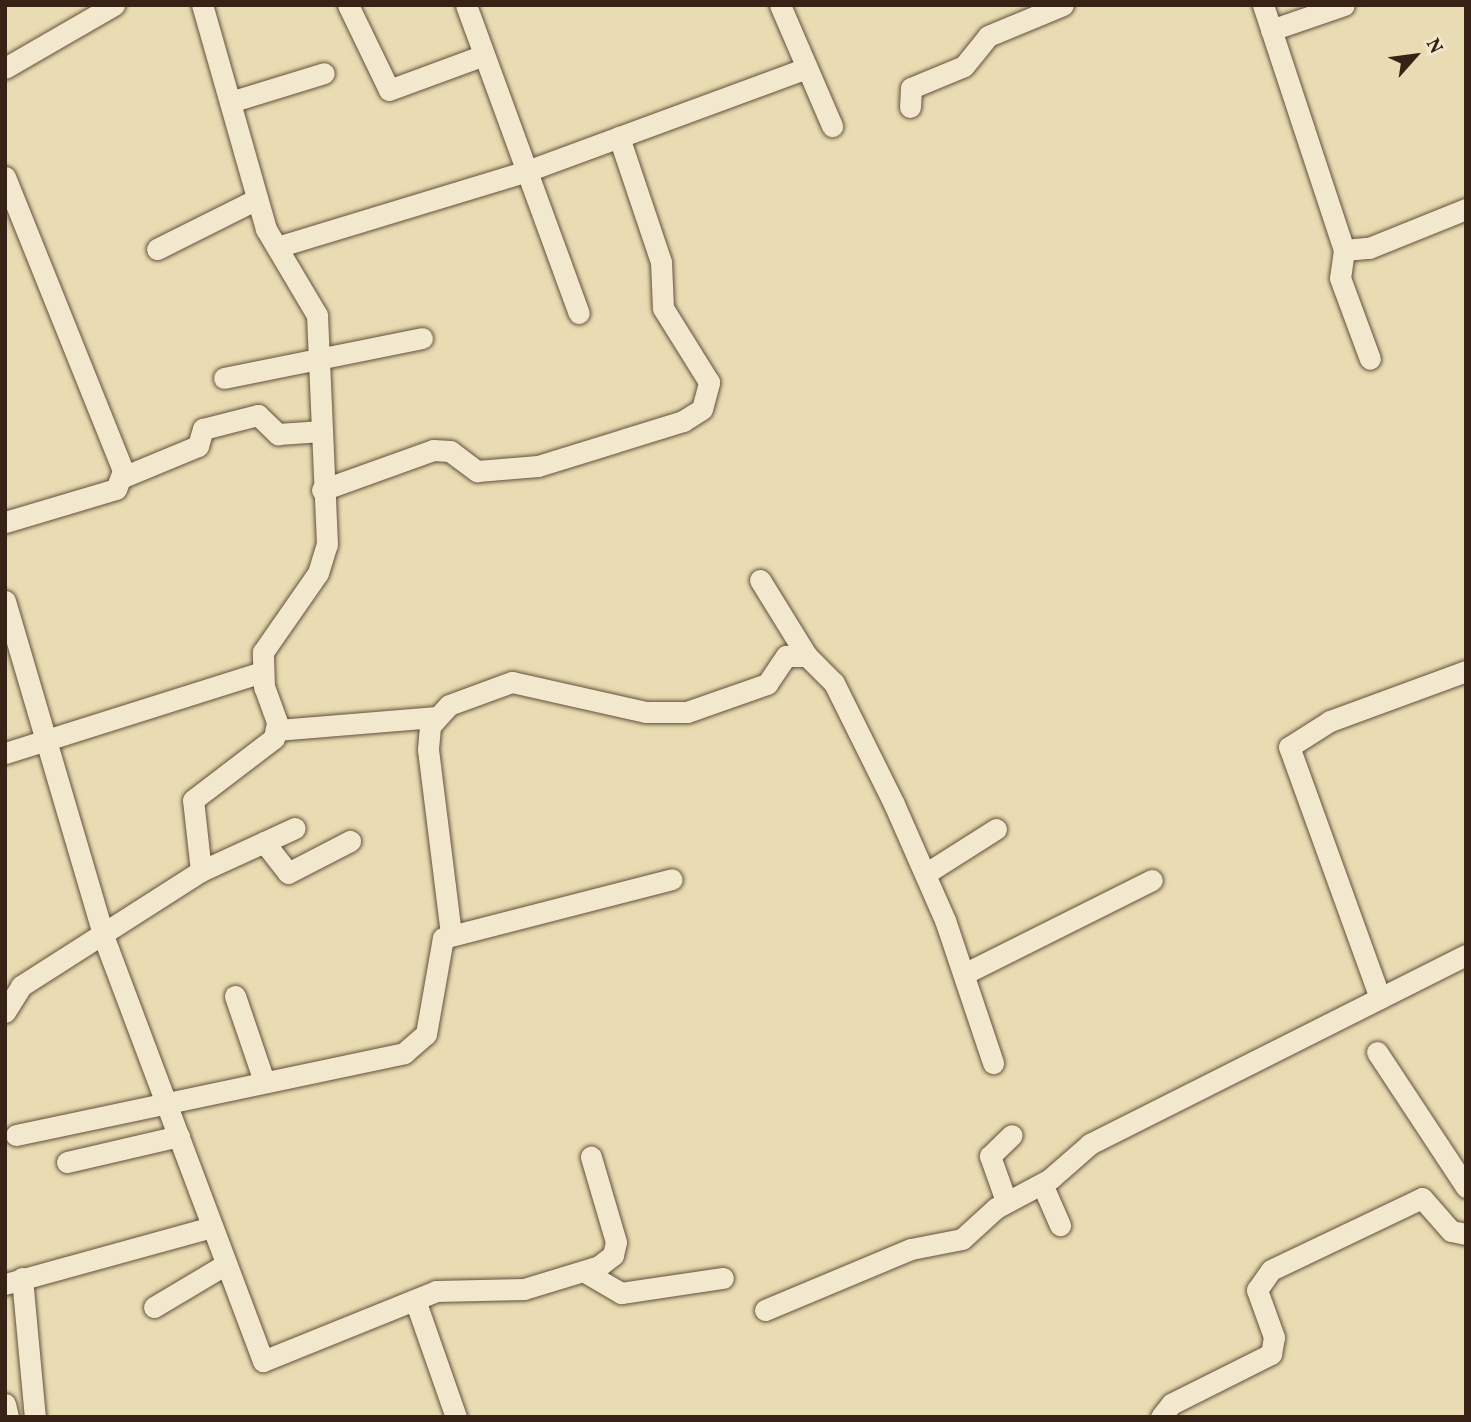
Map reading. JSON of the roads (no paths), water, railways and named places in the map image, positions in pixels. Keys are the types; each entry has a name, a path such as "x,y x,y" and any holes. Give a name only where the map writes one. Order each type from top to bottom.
{"street":[{"path":"5,68 114,5"},
{"path":"202,5 257,199 277,247 309,294 324,357 324,559 263,652 262,671 277,730"},
{"path":"348,5 389,90 484,55"},
{"path":"466,5 579,313"},
{"path":"780,5 832,126"},
{"path":"910,107 911,88 964,66 988,36 1063,5"},
{"path":"1263,5 1344,250 1339,278 1370,359"},
{"path":"1271,30 1344,5"},
{"path":"277,247 527,171 807,68"},
{"path":"230,102 324,73"},
{"path":"322,490 433,450 450,451 477,471 538,466 683,421 702,409 709,382 663,308 661,262 619,137"},
{"path":"5,177 123,477"},
{"path":"157,249 257,199"},
{"path":"1344,250 1358,252 1466,209"},
{"path":"224,378 422,338"},
{"path":"5,522 116,489 123,477 198,446 203,429 258,415 278,433 322,431"},
{"path":"760,580 807,656 834,683 925,874 964,974 993,1063"},
{"path":"5,601 48,739 104,938 167,1099 259,1355 268,1362 452,1287 524,1289 585,1272 613,1255 616,1242 591,1157"},
{"path":"201,871 193,800 277,730 435,717 489,687 512,682 646,712 687,712 767,684 786,656 807,656"},
{"path":"5,752 262,671"},
{"path":"1380,998 1289,747 1331,721 1466,671"},
{"path":"435,717 428,749 451,934"},
{"path":"5,1012 21,986 104,938 201,871 295,828"},
{"path":"925,874 996,829"},
{"path":"264,842 288,873 350,841"},
{"path":"16,1135 167,1099 264,1081 417,1046 426,1034 440,946 451,934 672,879"},
{"path":"964,974 1152,880"},
{"path":"765,1310 911,1249 962,1239 1006,1201 1042,1184 1090,1144 1466,955"},
{"path":"235,996 264,1081"},
{"path":"1377,1052 1466,1187"},
{"path":"1006,1201 990,1156 1012,1135"},
{"path":"67,1162 179,1136"},
{"path":"1042,1184 1060,1225"},
{"path":"1161,1417 1171,1404 1271,1354 1275,1343 1257,1285 1271,1269 1422,1198 1451,1231 1466,1234"},
{"path":"35,1417 14,1281 212,1227"},
{"path":"155,1307 226,1264"},
{"path":"585,1272 621,1293 723,1278"},
{"path":"415,1300 456,1417"},
{"path":"5,1404 8,1417"}]}
